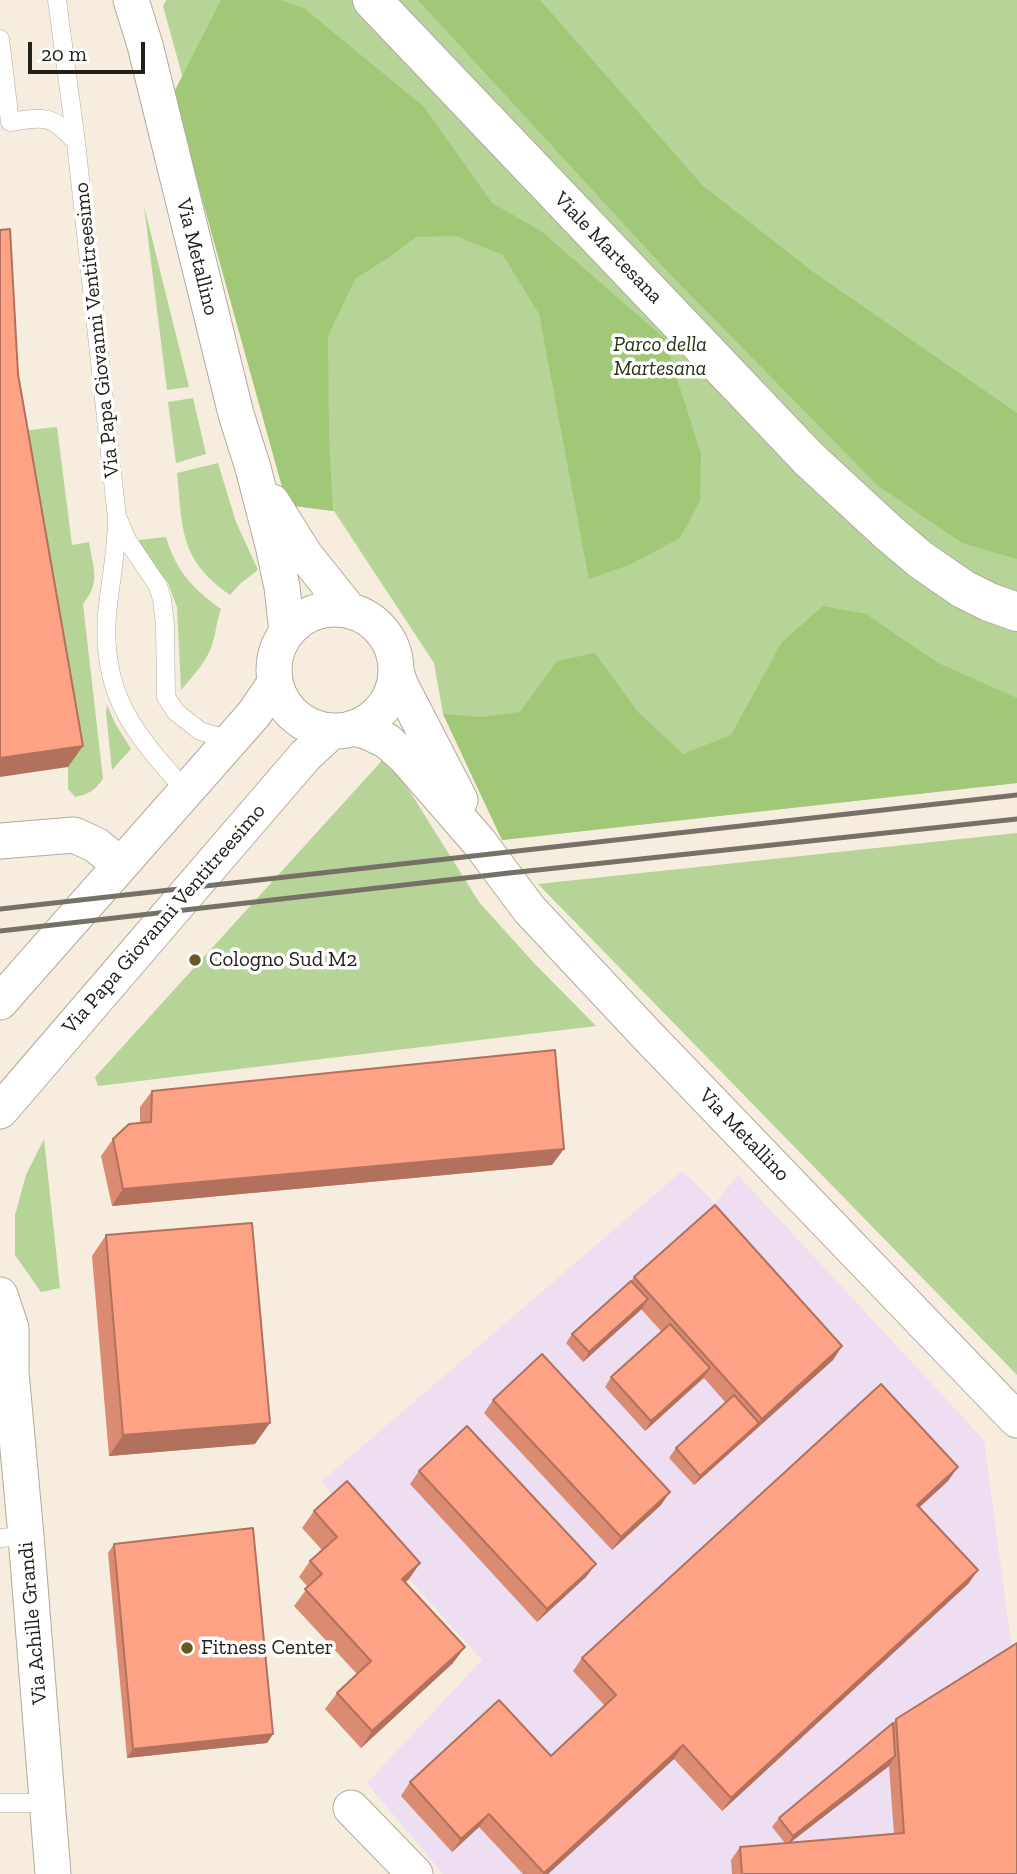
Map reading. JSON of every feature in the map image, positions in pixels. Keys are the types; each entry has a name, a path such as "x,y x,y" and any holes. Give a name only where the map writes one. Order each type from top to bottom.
{"street":[{"name":"Via Metallino","path":"131,0 145,45 236,414 253,468 282,587 287,632"},
{"path":"145,45 160,0"},
{"name":"Viale Martesana","path":"372,0 809,459 921,560 963,589 1017,612"},
{"name":"Via Metallino","path":"253,468 305,555 349,610"},
{"path":"335,608 349,610 370,619 389,638 397,674 393,692 384,708 371,721 343,729 318,729 294,715 282,701 275,683 275,656 287,632 300,619 317,611 335,608"},
{"name":"Via Metallino","path":"397,674 479,842"},
{"path":"0,1002 234,737 275,683"},
{"name":"Via Metallino","path":"343,729 377,736 396,749 479,842 529,909 1017,1420"},
{"name":"Via Papa Giovanni Ventitreesimo","path":"0,1111 304,756 343,729"},
{"path":"0,841 74,835 96,845 120,865"},
{"name":"Via Achille Grandi","path":"0,1295 11,1328 6,1364 13,1537 47,1802 53,1874"},
{"path":"351,1808 415,1874"}],"lane":[{"name":"Via Papa Giovanni Ventitreesimo","path":"57,0 76,142 117,518 106,629 110,676 128,720 186,791"},
{"path":"0,39 10,122 40,118 53,121 76,142"},
{"name":"Via Papa Giovanni Ventitreesimo","path":"117,518 127,540 158,586 162,599 166,697 176,712 200,732 234,737"},
{"path":"0,1804 47,1802"}],"shaded area":[{"path":"682,1171 715,1203 738,1175 984,1440 1017,1688 1017,1874 443,1874 367,1783 482,1660 321,1482"}],"green space":[{"name":"Parco della Martesana","path":"166,0 1017,0 1017,783 502,840 443,714 434,663 334,511 287,505 240,286 163,6"},
{"path":"221,0 281,0 305,9 424,107 492,203 541,231 664,338 701,454 700,501 680,538 629,565 589,579 539,314 503,255 456,236 416,237 355,279 328,336 333,511 287,505 173,94"},
{"path":"418,0 540,0 702,185 812,271 1017,413 1017,559 962,543 877,485 668,272"},
{"path":"144,206 189,387 167,390"},
{"path":"193,398 206,454 176,463 168,402"},
{"path":"57,427 72,545 89,542 94,574 92,589 83,604 103,779 91,791 75,797 68,789 68,767 29,430"},
{"path":"218,463 236,522 258,570 230,595 213,582 192,556 183,527 177,473"},
{"path":"166,537 180,569 202,594 221,609 208,655 181,690 177,607 168,583 140,547 138,540"},
{"path":"823,606 866,614 938,663 1017,698 1017,783 502,840 443,714 481,717 520,712 557,661 595,653 638,712 683,754 731,735 782,642"},
{"path":"107,705 131,749 112,770 106,713"},
{"path":"387,755 479,902 596,1026 98,1086 95,1077"},
{"path":"1017,833 1017,1375 538,884"},
{"path":"44,1139 60,1288 41,1292 15,1255 15,1215 26,1175"}],"building":[{"path":"10,229 18,374 83,746 0,758 0,230"},
{"path":"555,1050 564,1149 123,1189 113,1139 129,1124 151,1122 152,1091"},
{"path":"715,1205 842,1346 762,1419 634,1277"},
{"path":"252,1223 270,1423 123,1435 106,1235"},
{"path":"631,1281 648,1299 589,1352 572,1334"},
{"path":"670,1324 710,1368 651,1421 611,1377"},
{"path":"542,1354 670,1492 621,1537 493,1400"},
{"path":"881,1384 958,1467 917,1505 978,1570 731,1798 683,1745 544,1873 489,1814 461,1839 410,1782 499,1700 551,1756 616,1695 582,1658"},
{"path":"734,1395 759,1423 700,1476 676,1448"},
{"path":"467,1426 596,1564 547,1609 419,1471"},
{"path":"347,1481 420,1563 402,1579 465,1647 372,1731 337,1693 371,1661 305,1589 322,1574 310,1561 337,1537 314,1511"},
{"name":"Fitness Center","path":"253,1528 273,1734 133,1749 114,1544"},
{"path":"1017,1643 1017,1874 742,1874 740,1847 904,1833 896,1719"},
{"path":"893,1723 895,1756 793,1836 779,1818"}],"railway":[{"path":"0,909 1017,795"},
{"path":"0,931 1017,819"}],"place":[{"name":"Cologno Sud M2","path":"195,960"},
{"name":"Fitness Center","path":"187,1648"}]}
